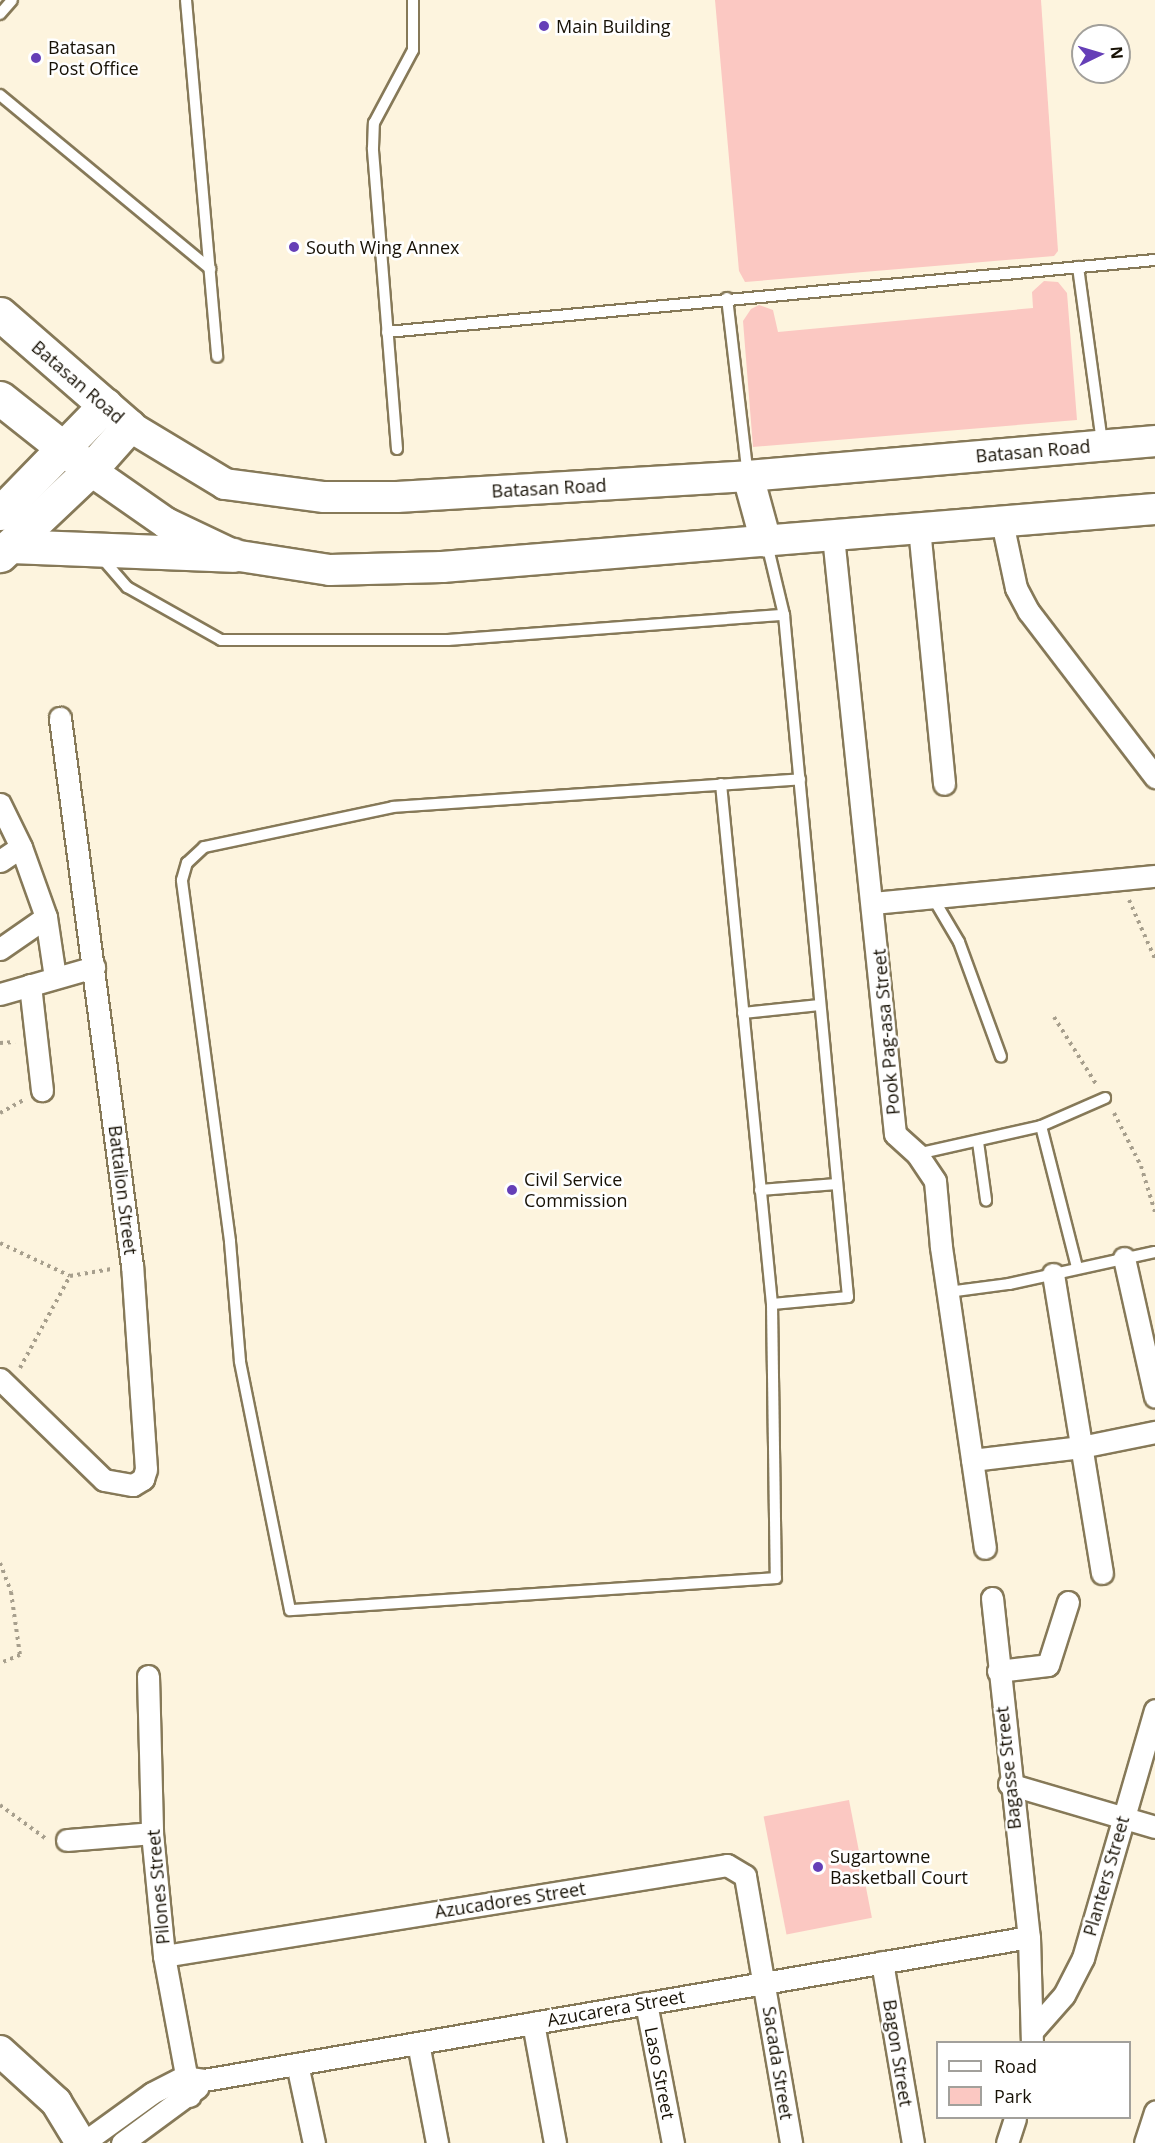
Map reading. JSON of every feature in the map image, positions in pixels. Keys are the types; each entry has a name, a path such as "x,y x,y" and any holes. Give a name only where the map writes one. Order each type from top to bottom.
{"main road":[{"name":"Batasan Road","path":"0,314 129,426 225,484 324,497 397,497 748,476 1155,441"},
{"path":"0,398 90,470 166,524 233,555"},
{"path":"2,507 66,449 105,405"},
{"path":"5,550 90,470 129,426"},
{"path":"748,476 766,543"},
{"path":"5,550 95,549 233,555 330,570 442,567 766,543 1155,509"},
{"path":"0,2051 56,2102 82,2143"}],"street":[{"path":"1002,522 1016,588 1029,612 1155,777"},
{"path":"919,528 944,784"},
{"name":"Pook Pag-asa Street","path":"832,536 873,903 895,1134 917,1154 935,1181 948,1292 985,1548"},
{"name":"Battalion Street","path":"5,1383 104,1480 133,1485 143,1479 146,1469 132,1266 60,718"},
{"path":"0,804 21,847 46,917 55,977"},
{"path":"0,861 21,847"},
{"path":"873,903 1155,876"},
{"path":"0,949 46,917"},
{"path":"0,994 94,967"},
{"path":"30,984 42,1090"},
{"path":"1124,1258 1155,1397"},
{"path":"1053,1274 1102,1573"},
{"path":"972,1460 1081,1447 1155,1432"},
{"name":"Bagasse Street","path":"992,1598 1009,1784 1029,1937"},
{"path":"998,1671 1048,1665 1068,1602"},
{"name":"Pilones Street","path":"148,1676 152,1833 164,1956 187,2086"},
{"name":"Planters Street","path":"1033,2036 1064,1995 1083,1958 1155,1710"},
{"path":"1009,1784 1155,1827"},
{"path":"67,1840 152,1833"},
{"name":"Azucadores Street","path":"164,1956 727,1865 745,1876 766,1982"},
{"name":"Planters Street","path":"1029,1937 1033,2036"},
{"name":"Azucarera Street","path":"187,2086 204,2080 1029,1937"},
{"name":"Bagon Street","path":"882,1962 913,2143"},
{"name":"Sacada Street","path":"766,1982 790,2143"},
{"name":"Laso Street","path":"646,2003 673,2143"},
{"path":"533,2023 555,2143"},
{"path":"418,2043 437,2143"},
{"path":"297,2064 314,2143"},
{"path":"82,2143 152,2093 187,2086"},
{"path":"123,2143 187,2086"},
{"path":"1146,2143 1155,2112"},
{"path":"1007,2143 1015,2119"}],"lane":[{"path":"0,14 12,0"},
{"path":"186,0 218,357"},
{"path":"397,448 374,123 413,50 412,0"},
{"path":"0,95 210,269"},
{"path":"387,332 727,298 1155,260"},
{"path":"1078,267 1103,445"},
{"path":"727,298 748,476"},
{"path":"766,543 784,615 848,1297 772,1304"},
{"path":"95,549 127,587 221,640 448,640 784,615"},
{"path":"721,784 772,1304 776,1578 290,1610 240,1361 230,1241 182,880 187,863 204,847 382,809 721,784 800,779"},
{"path":"933,897 959,942 1001,1057"},
{"path":"743,1014 820,1005"},
{"path":"917,1154 1041,1126 1105,1098"},
{"path":"1041,1126 1077,1267"},
{"path":"978,1142 986,1200"},
{"path":"760,1190 837,1184"},
{"path":"948,1292 1009,1284 1077,1267 1155,1252"}],"path":[{"path":"1120,880 1155,959"},
{"path":"0,1244 70,1276 132,1266"},
{"path":"5,1383 70,1276"},
{"path":"0,1563 11,1592 21,1655 0,1663"},
{"path":"0,1805 45,1839"}],"green space":[{"path":"715,0 1041,0 1058,251 1054,256 745,282 739,271"},
{"path":"1044,281 1058,282 1067,293 1077,420 753,447 743,321 751,309 759,305 773,310 778,332 1033,308 1032,292"},
{"name":"Sugartowne Basketball Court","path":"849,1800 872,1918 786,1934 764,1817"}],"place":[{"name":"Main Building","path":"544,26"},
{"name":"Batasan Post Office","path":"36,58"},
{"name":"South Wing Annex","path":"294,247"},
{"name":"Civil Service Commission","path":"512,1190"},
{"name":"Sugartowne Basketball Court","path":"818,1867"}]}
